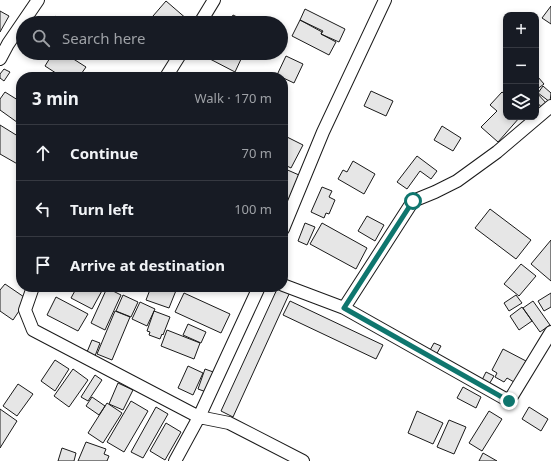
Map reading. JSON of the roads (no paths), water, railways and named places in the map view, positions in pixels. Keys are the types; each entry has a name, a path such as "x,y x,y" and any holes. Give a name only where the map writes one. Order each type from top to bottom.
{"street":[{"path":"27,16 38,0"},
{"path":"204,16 214,0"},
{"path":"288,217 323,132 385,0"},
{"path":"0,59 16,32"},
{"path":"169,72 177,60"},
{"path":"344,308 413,201 457,181 497,152 551,106"},
{"path":"288,287 344,308 509,401 551,332"},
{"path":"31,292 25,310 33,330 199,416 229,423 303,461"},
{"path":"175,461 199,416 257,292"}]}
